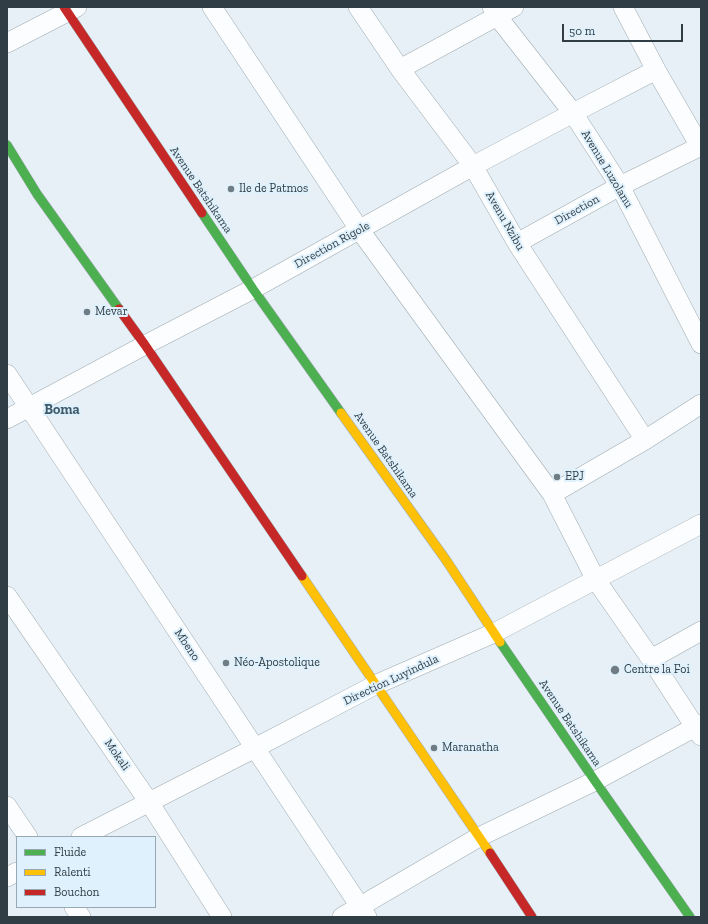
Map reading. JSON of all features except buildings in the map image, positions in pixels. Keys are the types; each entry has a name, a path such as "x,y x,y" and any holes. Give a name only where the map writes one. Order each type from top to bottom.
{"street":[{"path":"212,7 359,229 552,494 596,580 699,729 479,837 363,912 342,917"},
{"name":"Avenu Nzibu","path":"358,7 400,69 473,166 517,243 645,440"},
{"path":"623,7 656,70 701,147"},
{"path":"7,43 70,9"},
{"name":"Avenue Batshikama","path":"70,9 253,289 446,560 595,781 690,917"},
{"path":"400,69 501,10"},
{"name":"Avenue Luzolanu","path":"501,10 620,186 701,344"},
{"name":"Direction Rigole","path":"7,419 144,345 253,289 473,166 656,70"},
{"path":"7,145 37,194 144,345 532,917"},
{"name":"Direction","path":"517,243 620,186 701,147"},
{"name":"Mbeno","path":"7,374 363,912"},
{"path":"552,494 645,440 701,404"},
{"name":"Direction Luyindula","path":"83,836 375,685 494,633 701,524"},
{"name":"Mokali","path":"7,596 149,802 222,917"},
{"path":"651,659 701,631"},
{"path":"7,806 27,836"},
{"path":"7,877 16,872"},
{"path":"75,908 81,917"}],"traffic: fast":[{"path":"7,145 37,194 119,309"},
{"path":"202,213 253,289 341,413"},
{"path":"500,642 690,917"}],"traffic: slow":[{"path":"341,413 446,560 500,642"},
{"path":"302,576 490,853"}],"traffic: jam":[{"path":"64,7 202,213"},
{"path":"119,309 302,576"},
{"path":"490,853 532,917"}],"place":[{"name":"Ile de Patmos","path":"231,189"},
{"name":"Mevar","path":"87,312"},
{"name":"EPJ","path":"557,477"},
{"name":"Néo-Apostolique","path":"226,663"},
{"name":"Centre la Foi","path":"615,670"},
{"name":"Maranatha","path":"434,748"}],"district":[{"name":"Boma","path":"62,410"}]}
